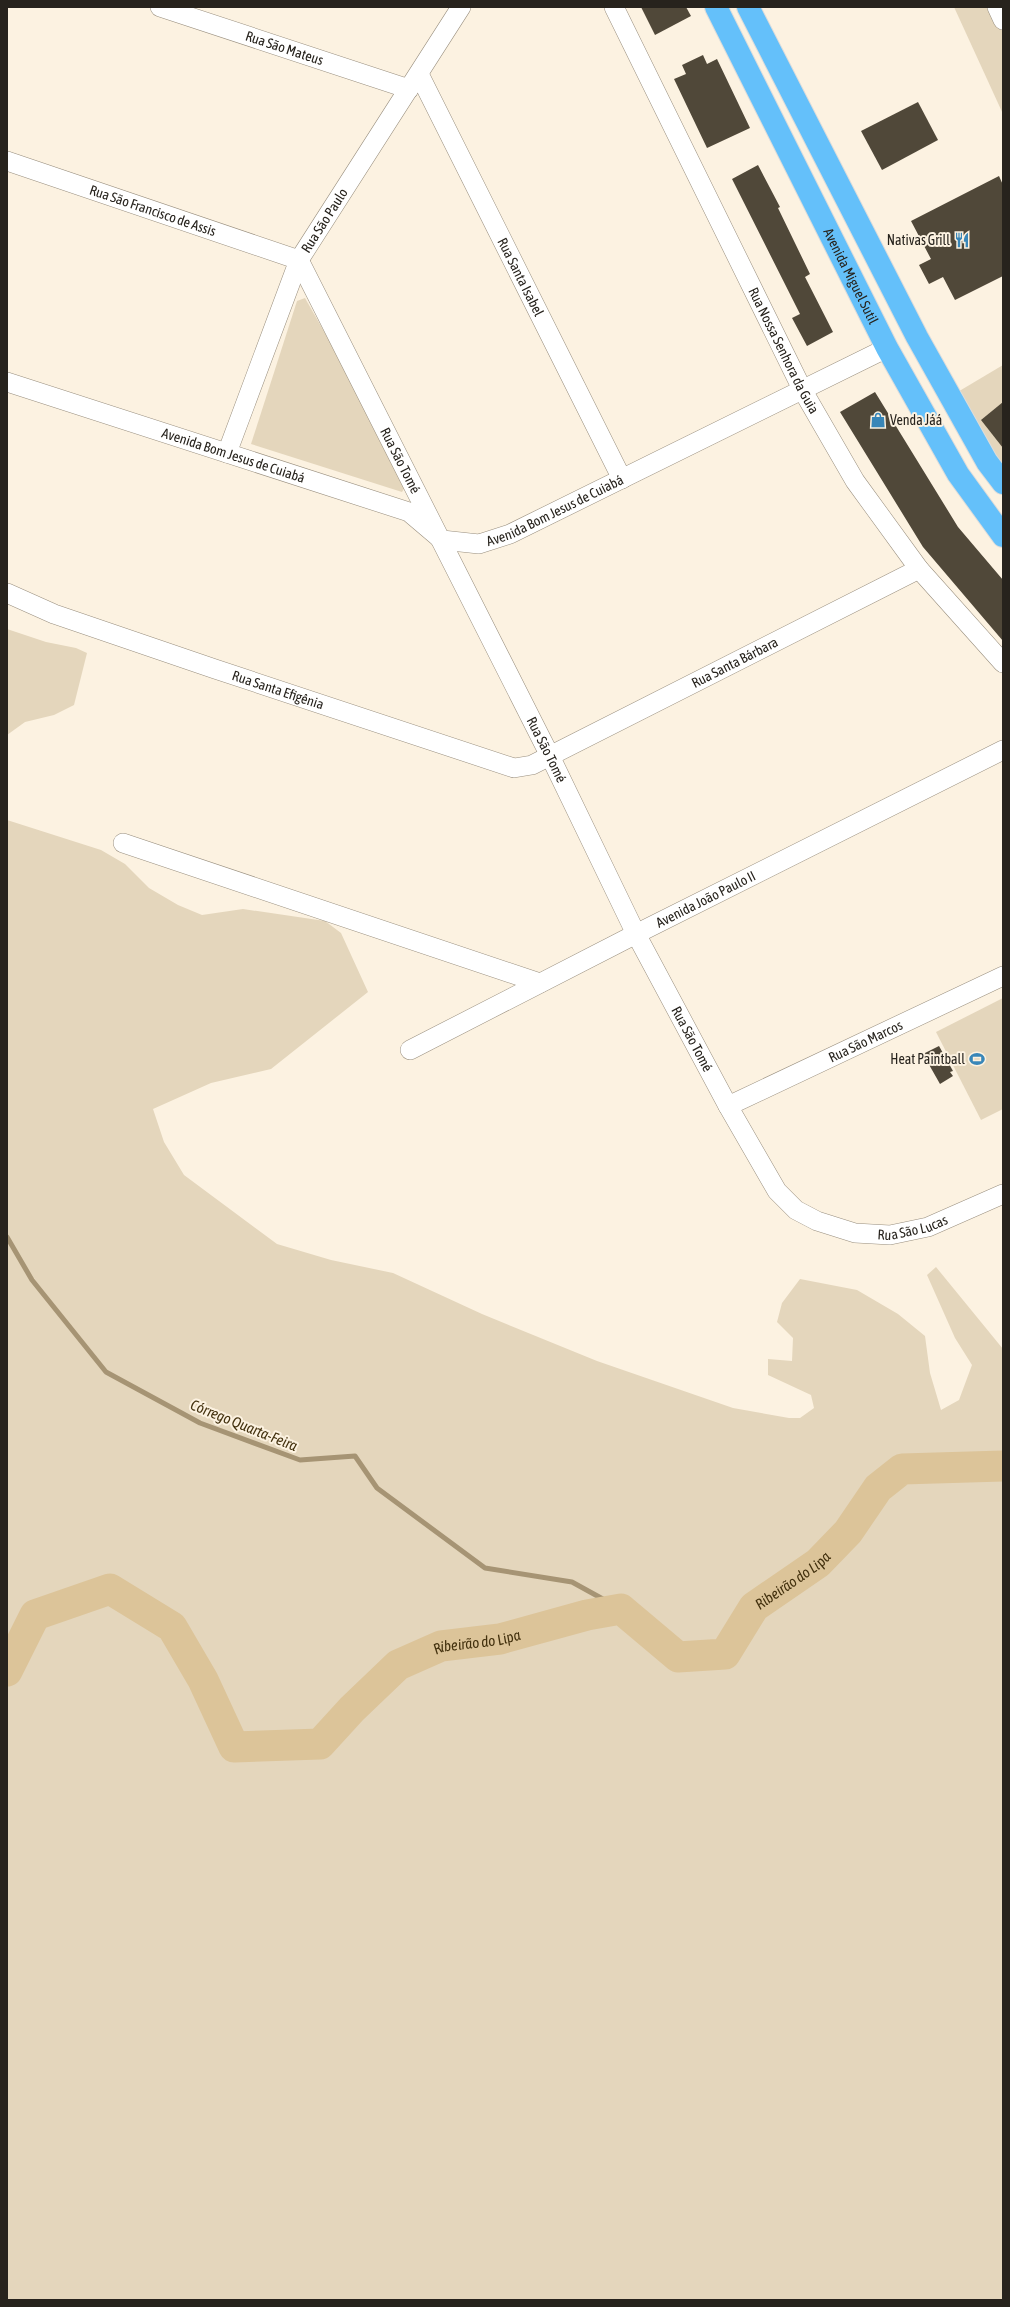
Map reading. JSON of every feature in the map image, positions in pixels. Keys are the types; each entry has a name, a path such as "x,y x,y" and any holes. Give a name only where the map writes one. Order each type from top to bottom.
{"highway":[{"name":"Avenida Miguel Sutil","path":"716,7 887,348 958,474 1003,536"},
{"path":"748,7 917,337 988,462 1003,483"}],"street":[{"name":"Rua São Mateus","path":"160,7 414,82"},
{"name":"Rua São Paulo","path":"227,454 299,260 461,7"},
{"name":"Rua Nossa Senhora da Guia","path":"614,7 803,391 855,481 920,570 1003,663"},
{"path":"997,7 1003,20"},
{"name":"Rua Santa Isabel","path":"414,82 622,479"},
{"name":"Rua São Francisco de Assis","path":"7,161 299,260"},
{"name":"Rua São Tomé","path":"299,260 442,540 550,756 636,934 728,1106 777,1191 796,1210 817,1222"},
{"name":"Avenida Bom Jesus de Cuiabá","path":"7,382 409,512 442,540 479,544 510,534 803,391 887,348"},
{"name":"Rua Santa Bárbara","path":"550,756 920,570"},
{"name":"Rua Santa Efigênia","path":"7,593 54,614 208,667 514,768 532,765 550,756"},
{"name":"Avenida João Paulo II","path":"410,1050 540,982 1003,750"},
{"path":"123,843 540,982"},
{"name":"Rua São Marcos","path":"728,1106 1003,976"},
{"name":"Rua São Lucas","path":"817,1222 855,1233 890,1234 928,1227 972,1210 1003,1194"}],"shaded area":[{"path":"954,7 1003,7 1003,114"},
{"path":"305,298 409,481 402,492 251,444 297,301"},
{"path":"1003,365 1003,474 956,393"},
{"path":"7,629 46,642 76,648 87,653 74,705 54,715 25,722 7,735"},
{"path":"7,820 101,850 125,864 149,888 178,905 202,915 243,909 325,921 341,933 368,992 271,1069 211,1083 153,1109 164,1142 184,1175 277,1244 331,1260 393,1273 482,1314 597,1361 733,1408 789,1418 800,1418 814,1408 811,1395 768,1375 768,1359 792,1361 793,1338 777,1322 782,1303 800,1279 857,1290 898,1314 925,1336 930,1373 941,1410 959,1400 972,1365 955,1338 927,1275 936,1267 1003,1349 1003,2300 7,2300"},
{"name":"Heat Paintball","path":"1003,998 1003,1109 981,1120 936,1032"}],"building":[{"path":"641,7 686,7 691,16 655,35"},
{"path":"703,55 707,64 717,59 750,128 707,148 674,79 686,74 682,65"},
{"path":"918,102 938,140 882,170 861,131"},
{"path":"758,165 780,207 778,208 810,274 805,277 833,332 807,346 792,318 800,314 732,179"},
{"name":"Nativas Grill","path":"999,176 1003,185 1003,276 955,300 943,277 929,284 919,265 931,259 911,221"},
{"path":"875,392 958,527 1003,580 1003,641 923,547 840,412"},
{"path":"1003,402 1003,448 981,420"},
{"path":"939,1046 953,1071 950,1072 953,1076 940,1084 923,1054"}],"waterway":[{"name":"Córrego Quarta-Feira","path":"7,1237 32,1280 106,1372 200,1423 300,1460 355,1456 377,1488 485,1568 572,1582 621,1609"},
{"name":"Ribeirão do Lipa","path":"7,1671 35,1615 110,1589 172,1627 203,1680 234,1747 320,1744 352,1709 398,1665 441,1646 500,1639 587,1615 621,1609 678,1657 725,1654 754,1607 818,1563 848,1532 878,1488 902,1469 1003,1466"}],"place":[{"name":"Nativas Grill","path":"962,240"},
{"name":"Venda Jáá","path":"878,420"},
{"name":"Heat Paintball","path":"977,1059"}]}
